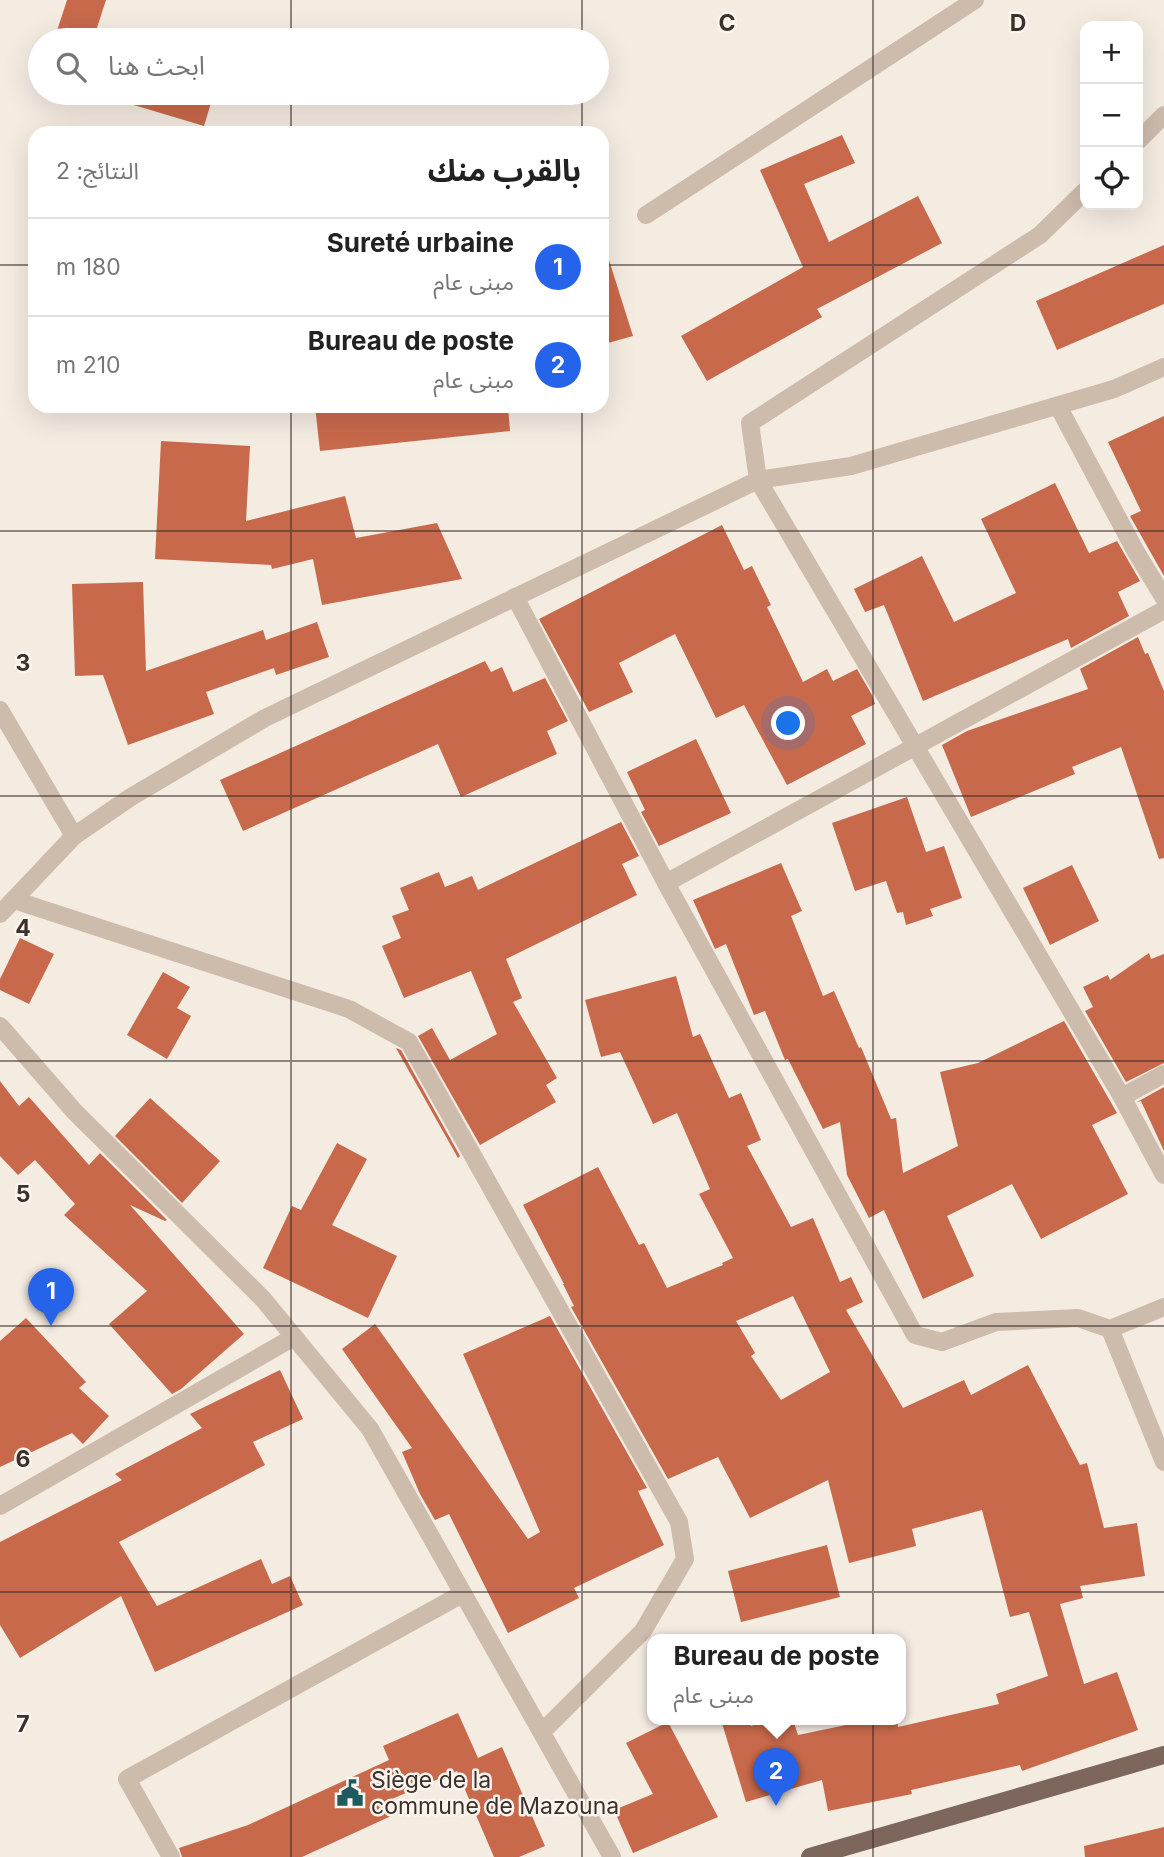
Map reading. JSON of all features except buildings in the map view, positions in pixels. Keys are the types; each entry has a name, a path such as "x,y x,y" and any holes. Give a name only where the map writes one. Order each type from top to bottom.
{"main road":[{"path":"810,1857 1164,1755"}],"street":[{"path":"646,215 975,0"},
{"path":"1143,136 1164,115"},
{"path":"1080,196 1040,235 750,423 758,480 1122,1097 1164,1175"},
{"path":"0,914 74,836 131,797 265,718 758,480 851,466 1114,389 1164,368"},
{"path":"1058,405 1136,552 1164,598"},
{"path":"515,597 666,883 915,1335 942,1342 996,1322 1078,1318 1110,1329 1164,1307"},
{"path":"666,883 1164,610"},
{"path":"0,710 74,836"},
{"path":"14,900 349,1009 409,1042 679,1522 685,1559 643,1631 542,1732"},
{"path":"0,1026 74,1111 263,1299 370,1429 612,1857"},
{"path":"1122,1097 1164,1074"},
{"path":"1110,1329 1164,1462"},
{"path":"0,1506 294,1337"},
{"path":"171,1857 127,1779 462,1594"}],"place":[{"name":"Sureté urbaine","path":"51,1326"},
{"name":"Siège de la commune de Mazouna","path":"350,1793"},
{"name":"Bureau de poste","path":"776,1806"}]}
